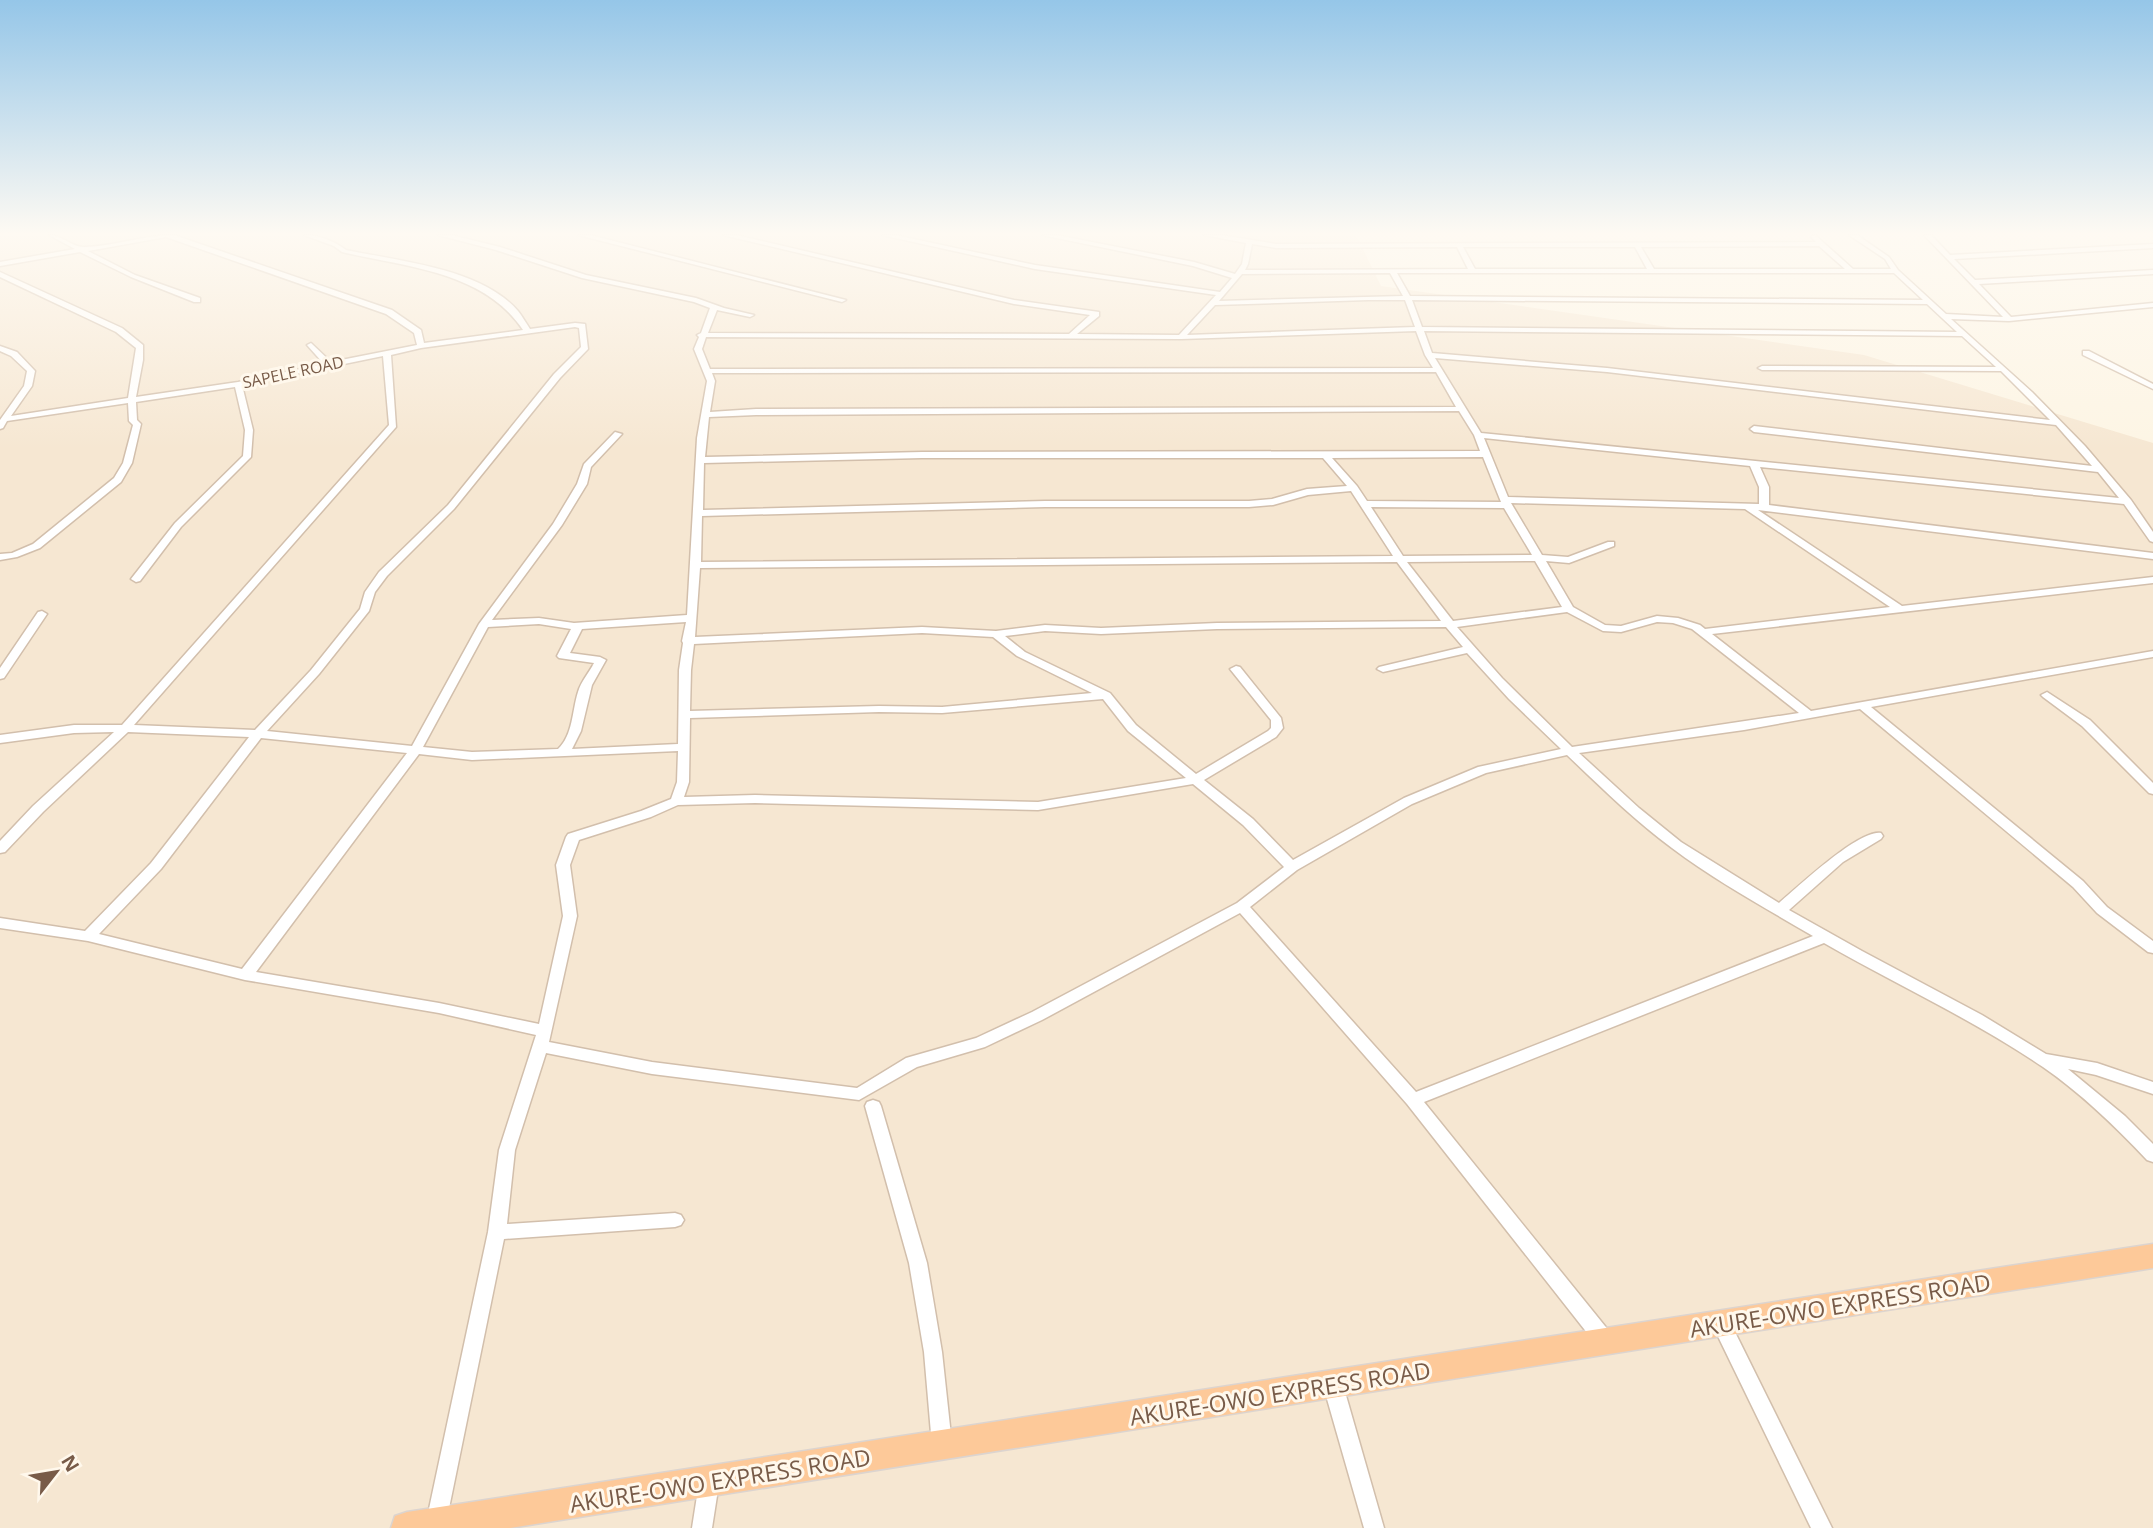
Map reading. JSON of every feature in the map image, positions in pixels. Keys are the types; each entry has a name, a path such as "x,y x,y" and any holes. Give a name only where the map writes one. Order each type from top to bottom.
{"highway":[{"name":"AKURE-OWO EXPRESS ROAD","path":"422,1525 2153,1256"}],"street":[{"path":"0,557 18,556 63,528 120,476 131,453 132,433 137,424 133,421 135,416 132,401 141,359 140,347 131,338 66,306"},
{"path":"373,306 389,312 418,332 421,346"},
{"path":"510,306 528,332"},
{"path":"710,306 750,315"},
{"path":"1044,306 1097,314 1070,337"},
{"path":"1181,337 1210,306"},
{"path":"1411,306 1429,355 1478,435 1506,503 1569,609 1603,628 1621,629 1657,620 1674,620 1703,632 1808,715"},
{"path":"1932,306 2003,369 2057,424 2129,502 2153,539"},
{"path":"1997,306 2009,319"},
{"path":"1944,316 2009,319 2140,306"},
{"path":"676,800 683,782 687,641 695,565 700,460 711,381 698,349 701,335 710,322 714,308"},
{"name":"SAPELE ROAD","path":"3,423 238,384 421,346 579,325 585,347 557,376 451,507 383,574 370,592 365,609 315,671 258,734"},
{"path":"701,335 1181,337 1420,329 1964,334"},
{"path":"311,345 328,365"},
{"path":"0,348 14,354 32,371 28,386 3,423"},
{"path":"0,849 38,809 125,728 393,425 387,352"},
{"path":"2086,353 2153,387"},
{"path":"1429,355 1607,370 2057,424"},
{"path":"1762,368 2003,369"},
{"path":"707,371 1438,370"},
{"path":"136,579 178,525 247,457 249,430 238,384"},
{"path":"706,415 755,412 1461,409"},
{"path":"1754,429 2099,469"},
{"path":"245,975 416,750 484,624 557,525 582,484 587,466 618,434"},
{"path":"1478,435 2129,502"},
{"path":"700,460 909,455 1486,454"},
{"path":"1325,455 1354,488 1400,559 1470,649 1569,751 1629,807 1678,845 1780,910 1964,1009 2045,1058 2096,1097 2153,1155"},
{"path":"1754,464 1764,487 1764,507"},
{"path":"698,513 1045,504 1249,504 1273,502 1307,492 1354,488"},
{"path":"1364,504 1764,507 2153,556"},
{"path":"1746,506 1900,609"},
{"path":"695,565 1540,558 1569,560 1611,544"},
{"path":"1703,632 2153,580"},
{"path":"687,641 922,630 996,634 1045,628 1101,631 1217,626 1450,624 1569,609"},
{"path":"0,676 42,614"},
{"path":"484,624 539,621 574,626 691,618"},
{"path":"561,753 572,742 576,714 586,684 601,663 596,659 563,656 577,629 574,626"},
{"path":"996,634 1021,654 1106,695 1132,728 1248,822 1292,867"},
{"path":"1382,669 1470,649"},
{"path":"0,923 88,936 245,975 439,1008 652,1068 859,1094 912,1062 980,1043 1037,1016 1242,906 1292,867 1408,801 1470,775 1569,751 1863,706 2153,654"},
{"path":"422,1525 497,1232 506,1150 543,1039 570,916 563,865 573,836 646,814 676,800 755,799 1016,808 1195,780 1272,734 1277,728 1277,720 1236,669"},
{"path":"684,715 878,709 942,710 1106,695"},
{"path":"2047,695 2086,723 2127,767 2153,790"},
{"path":"1863,706 2078,884 2102,910 2153,948"},
{"path":"0,739 74,729 125,728 258,734 472,756 682,747"},
{"path":"88,936 156,866 258,734"},
{"path":"1780,910 1838,859 1876,836"},
{"path":"1242,906 1413,1100 1607,1342"},
{"path":"1413,1100 1825,936"},
{"path":"2045,1058 2097,1069 2153,1088"},
{"path":"873,1105 918,1263 933,1352 942,1446"},
{"path":"497,1232 675,1220"},
{"path":"1721,1324 1822,1528"},
{"path":"1333,1385 1374,1528"},
{"path":"702,1528 709,1482"}],"shaded area":[{"path":"0,306 1523,306 1864,355 2153,443 2153,1528 0,1528"}]}
